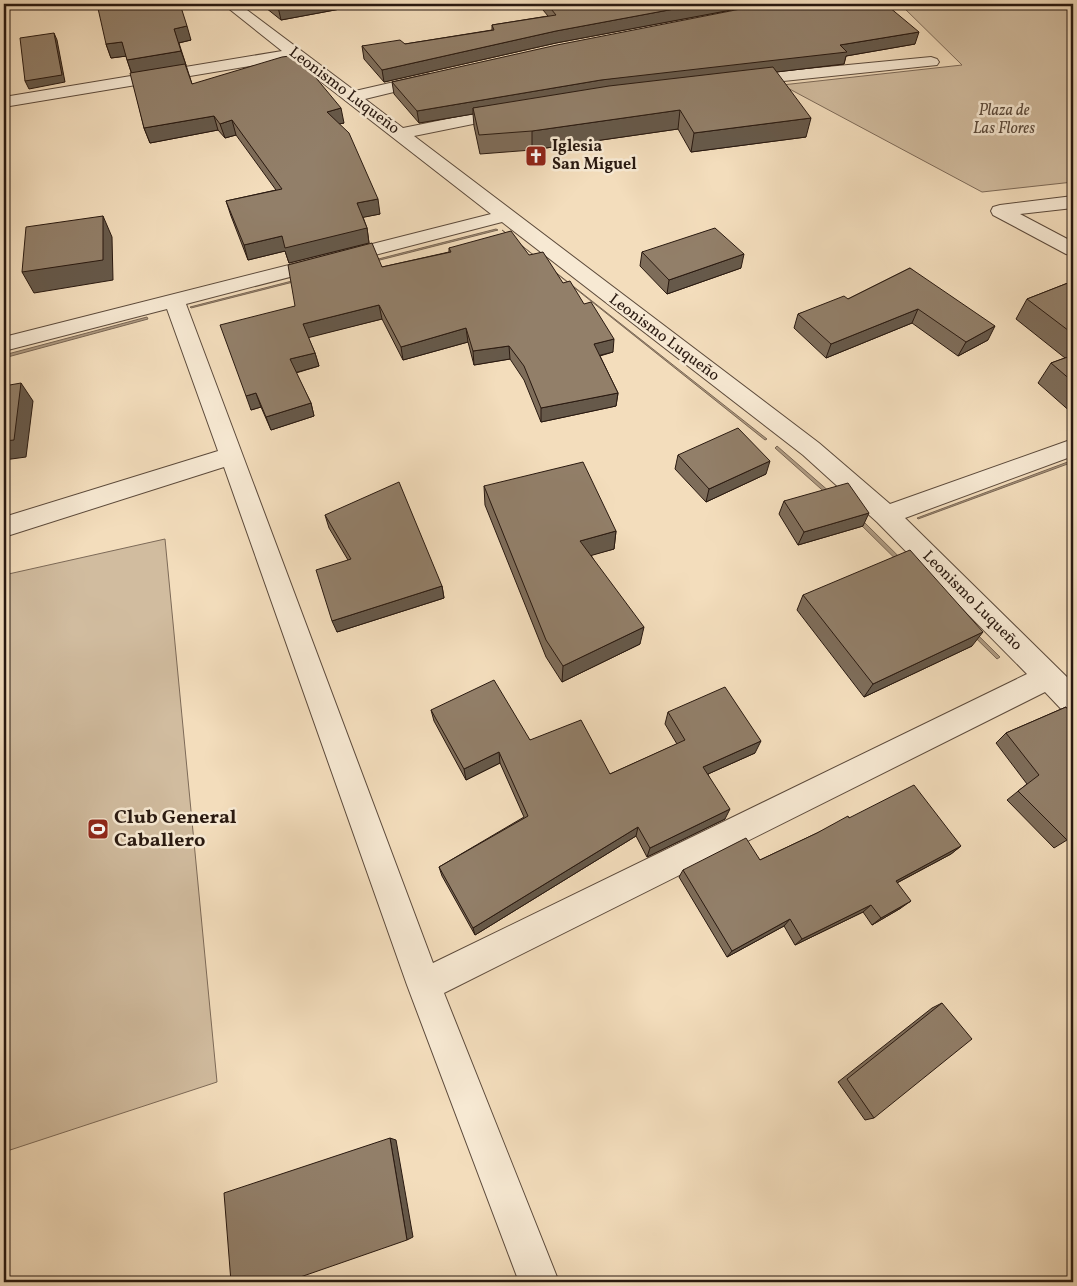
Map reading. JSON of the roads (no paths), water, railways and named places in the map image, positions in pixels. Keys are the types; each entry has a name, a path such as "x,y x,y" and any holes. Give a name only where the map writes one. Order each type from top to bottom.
{"street":[{"name":"Leonismo Luqueño","path":"230,4 810,450 886,515 1073,702"},
{"path":"4,102 296,54"},
{"path":"726,82 931,62"},
{"path":"352,97 447,75"},
{"path":"400,134 474,117 528,108"},
{"path":"1073,202 1000,211 1073,250"},
{"path":"4,344 504,216"},
{"path":"175,301 424,985 539,1282"},
{"path":"886,515 1073,447"},
{"path":"4,527 49,516 232,456"},
{"path":"424,985 1048,677"}],"place":[{"name":"Iglesia San Miguel","path":"536,156"},
{"name":"Club General Caballero","path":"98,829"}],"park label":[{"name":"Plaza de Las Flores","path":"1004,120"}]}
